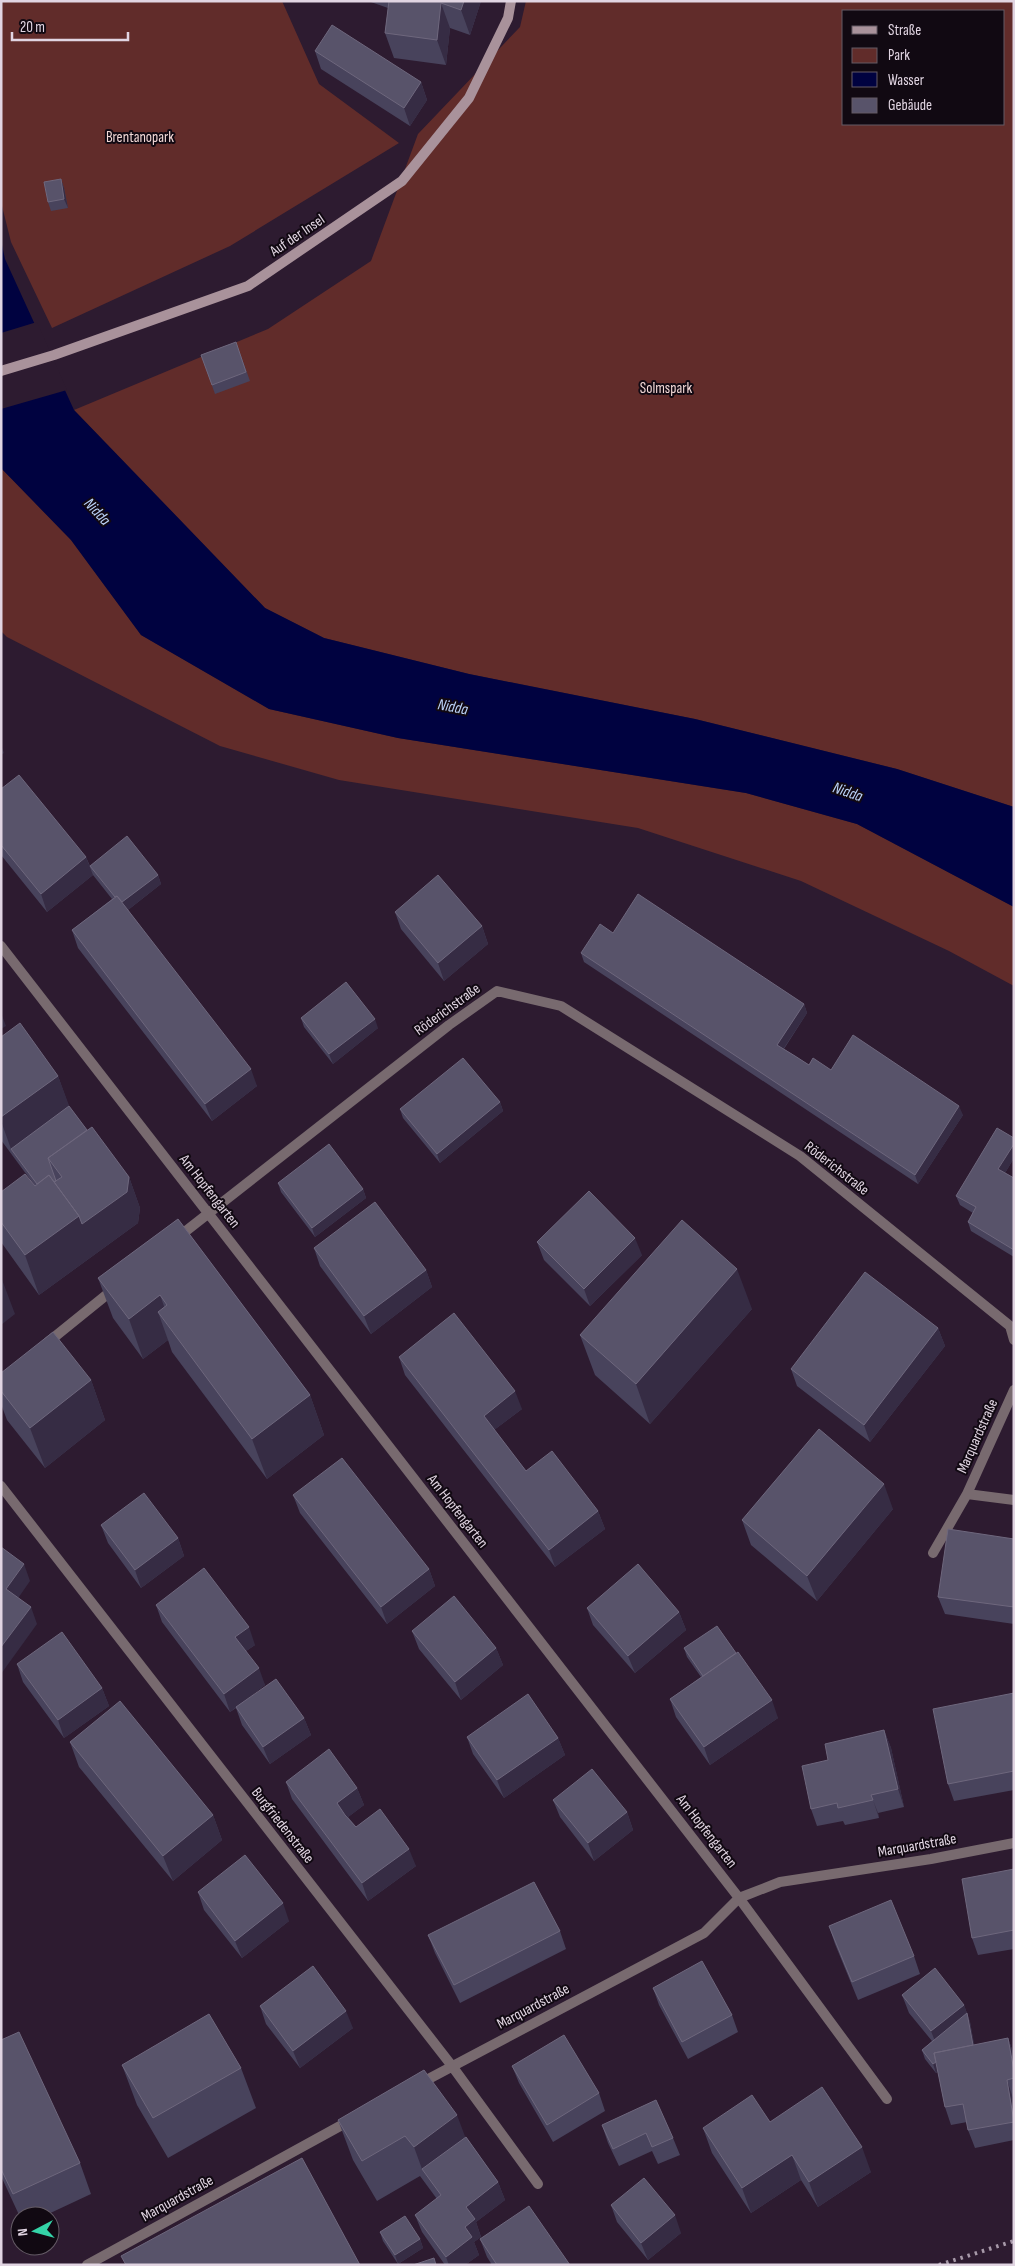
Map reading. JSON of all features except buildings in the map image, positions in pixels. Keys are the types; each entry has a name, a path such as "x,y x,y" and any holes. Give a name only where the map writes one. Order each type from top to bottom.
{"main road":[{"name":"Auf der Insel","path":"1,371 54,355 248,286 402,181 469,98 508,18 511,1"}],"street":[{"name":"Am Hopfengarten","path":"1,946 739,1898 887,2099"},
{"name":"Röderichstraße","path":"170,1244 449,1025 497,991 561,1006 800,1156 1010,1326 1014,1340"},
{"path":"40,1349 124,1281"},
{"name":"Marquardstraße","path":"933,1553 967,1494 1014,1390"},
{"name":"Burgfriedenstraße","path":"1,1486 452,2066 538,2184"},
{"name":"Marquardstraße","path":"967,1494 1014,1500"},
{"name":"Marquardstraße","path":"408,2089 704,1933 739,1898 780,1882 932,1859 1014,1843"},
{"name":"Marquardstraße","path":"87,2265 365,2113"}],"green space":[{"name":"Brentanopark","path":"1,1 282,1 319,84 399,143 230,246 52,328 11,242 1,202"},
{"name":"Solmspark","path":"526,1 1014,1 1014,807 897,769 695,719 469,674 324,638 265,608 74,410 268,329 371,261 418,134 520,27"},
{"path":"1,468 71,540 141,635 269,709 398,738 746,793 857,824 1014,907 1014,986 949,951 801,881 638,828 339,780 220,746 7,637 1,631"}],"water":[{"name":"Nidda","path":"1,240 5,259 74,410 265,608 324,638 469,674 695,719 897,769 1014,807 1014,907 857,824 746,793 398,738 269,709 141,635 71,540 1,468"}],"pier":[{"path":"37,322 67,390 1,409 1,333"}],"railway":[{"path":"939,2265 1014,2241"}]}
